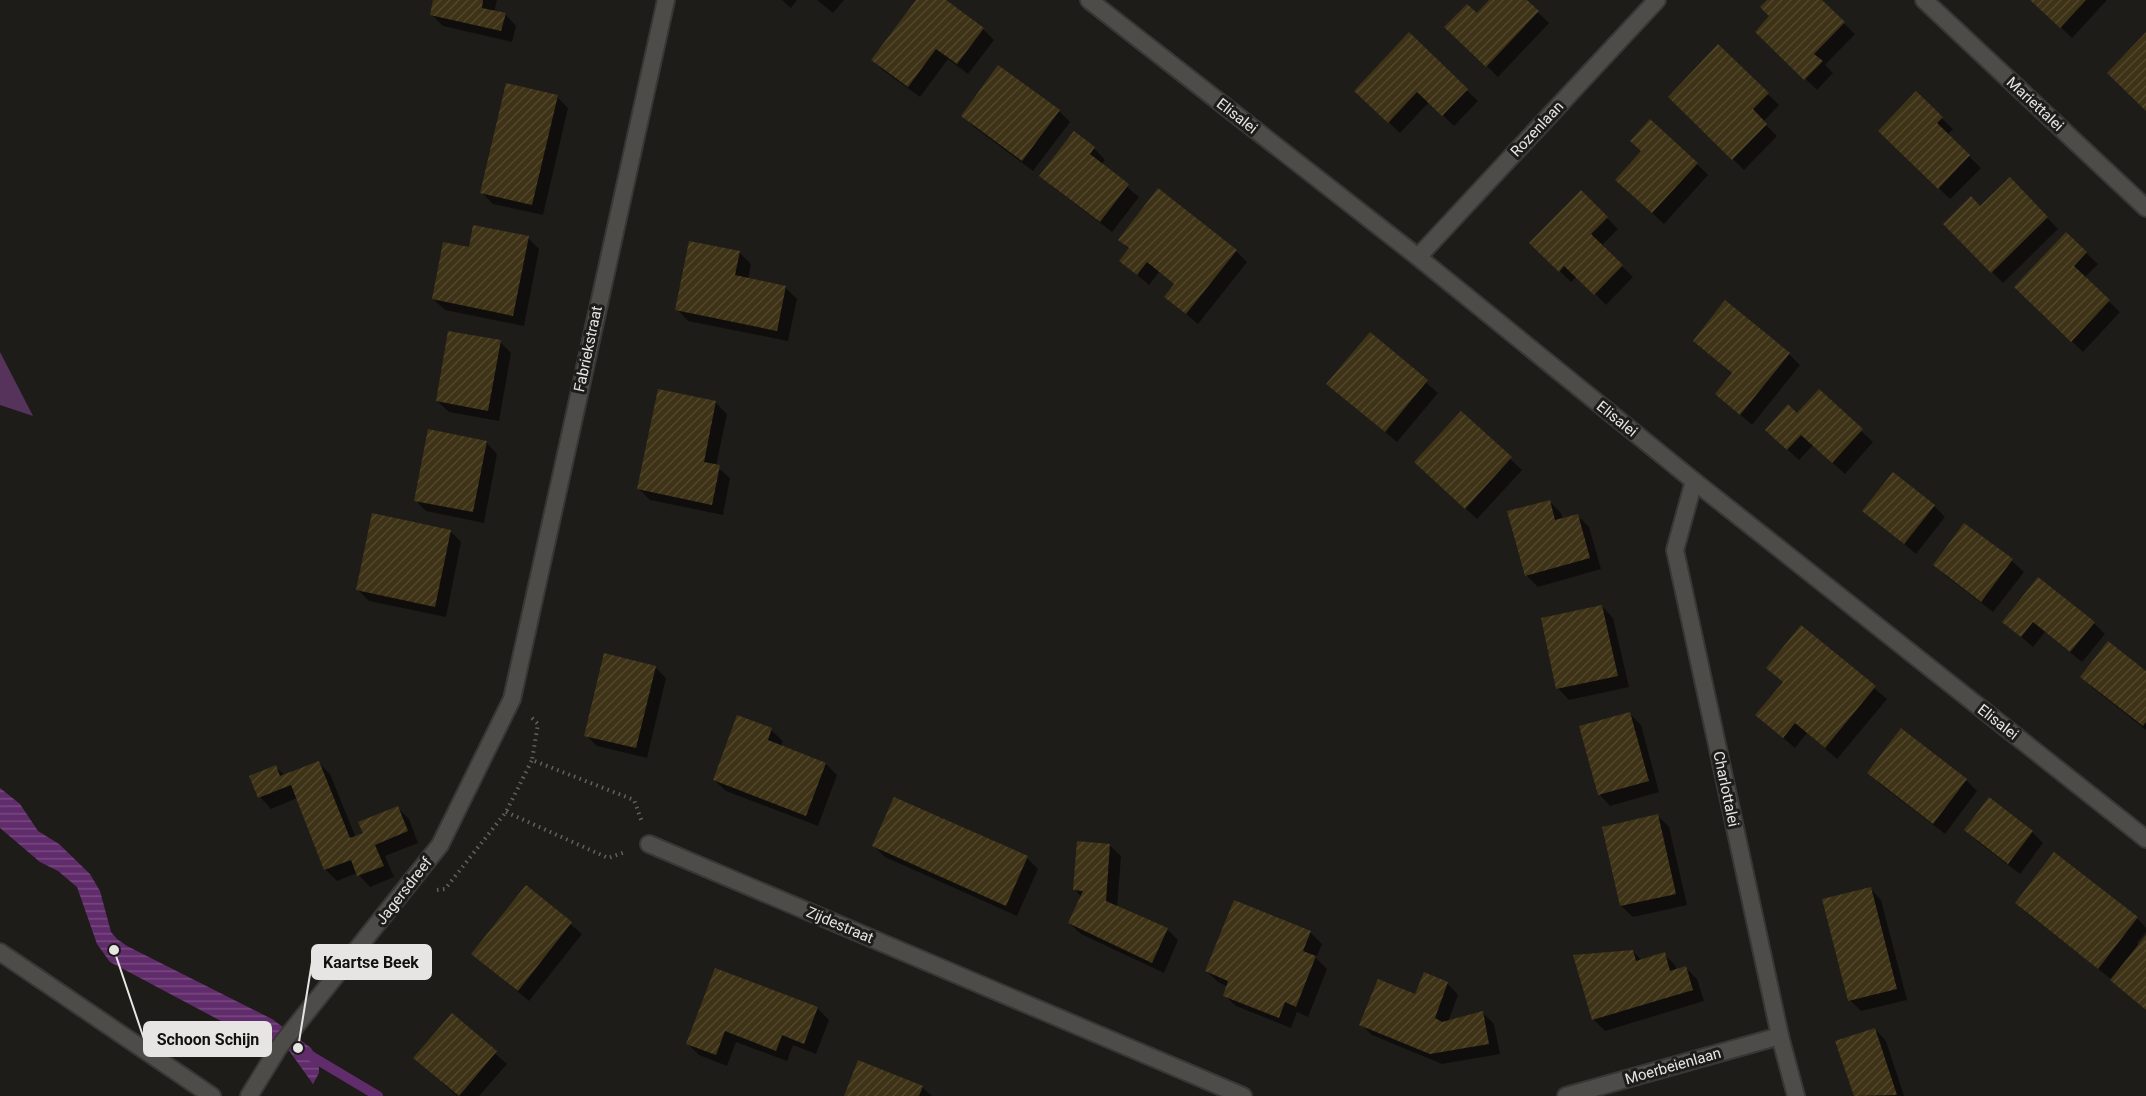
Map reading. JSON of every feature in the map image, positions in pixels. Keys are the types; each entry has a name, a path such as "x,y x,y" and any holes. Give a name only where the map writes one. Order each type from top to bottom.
{"street":[{"name":"Fabriekstraat","path":"512,699 666,0"},
{"name":"Elisalei","path":"1089,0 1418,258 1694,482 2146,838"},
{"name":"Rozenlaan","path":"1418,258 1657,0"},
{"name":"Mariettalei","path":"1924,0 2146,208"},
{"name":"Charlottalei","path":"1694,482 1675,550 1780,1036 1796,1096"},
{"name":"Jagersdreef","path":"249,1096 279,1047 440,845 512,699"},
{"name":"Zijdestraat","path":"649,844 1243,1096"},
{"path":"0,952 212,1096"},
{"name":"Moerbeienlaan","path":"1566,1096 1780,1036"}],"path":[{"path":"402,893 445,889 506,812 532,760 538,724 512,699"},
{"path":"506,812 608,858 649,844 634,800 532,760"}],"shaded area":[{"path":"0,352 33,416 0,405"},
{"path":"0,788 20,804 38,831 59,844 90,874 100,891 111,932 117,939 272,1019 311,1048 319,1064 319,1073 313,1084 290,1052 273,1040 253,1038 110,962 97,944 77,887 58,871 40,862 0,828"}],"building":[{"path":"433,0 483,0 482,8 506,13 501,31 430,15"},
{"path":"916,0 946,0 984,28 957,64 936,49 908,87 871,60"},
{"path":"1489,0 1527,0 1539,11 1486,67 1444,27 1467,4 1477,13"},
{"path":"1767,0 1822,0 1845,22 1814,54 1823,61 1804,80 1755,32 1769,16 1760,7"},
{"path":"2030,0 2086,0 2060,28"},
{"path":"1409,32 1468,89 1442,116 1417,92 1388,123 1354,91"},
{"path":"2146,32 2146,111 2107,73"},
{"path":"1718,44 1769,93 1753,109 1767,124 1732,160 1668,97"},
{"path":"998,65 1060,110 1022,161 961,116"},
{"path":"506,83 558,95 532,205 480,193"},
{"path":"1916,91 1943,117 1937,123 1970,155 1938,189 1878,131"},
{"path":"1650,119 1698,163 1652,213 1615,180 1641,151 1630,141"},
{"path":"1074,131 1095,147 1090,154 1129,184 1100,222 1039,176"},
{"path":"2010,177 2048,217 1991,273 1943,224 1971,196 1980,206"},
{"path":"1158,188 1237,250 1186,314 1164,297 1174,284 1147,262 1137,275 1119,261 1129,248 1118,240"},
{"path":"1581,190 1608,217 1591,234 1623,265 1594,295 1564,266 1559,272 1529,243"},
{"path":"473,225 529,236 513,316 432,299 443,242 469,247"},
{"path":"2066,232 2087,252 2074,266 2110,300 2071,342 2014,287"},
{"path":"689,241 740,251 735,275 786,286 777,331 675,310"},
{"path":"1725,300 1790,353 1740,415 1715,394 1732,373 1693,341"},
{"path":"448,331 501,340 488,411 436,401"},
{"path":"1370,332 1428,380 1385,432 1326,384"},
{"path":"658,389 716,401 704,462 720,465 712,505 637,489"},
{"path":"1819,389 1863,429 1832,463 1801,435 1787,450 1765,430 1788,404 1797,413"},
{"path":"1461,411 1512,457 1465,509 1414,462"},
{"path":"428,429 487,441 473,512 414,501"},
{"path":"1893,472 1935,505 1904,544 1862,511"},
{"path":"1550,500 1555,520 1578,514 1590,558 1525,576 1507,511"},
{"path":"372,513 451,530 435,607 356,590"},
{"path":"1964,523 2013,559 1981,602 1933,565"},
{"path":"2038,577 2095,622 2070,652 2033,622 2021,637 2002,622"},
{"path":"1602,605 1618,676 1556,689 1541,618"},
{"path":"1801,625 1876,686 1825,748 1795,723 1783,738 1755,715 1783,682 1766,668"},
{"path":"2108,641 2146,671 2146,722 2143,726 2080,677"},
{"path":"604,653 656,666 636,748 584,736"},
{"path":"1630,712 1649,781 1598,795 1579,726"},
{"path":"737,715 772,728 768,740 826,763 806,816 713,780"},
{"path":"1901,728 1967,779 1933,824 1867,773"},
{"path":"319,761 350,838 363,833 358,822 398,806 408,831 375,845 384,866 357,876 351,860 324,870 291,785 258,798 249,776 276,765 280,776"},
{"path":"894,797 1028,856 1006,906 872,846"},
{"path":"1989,797 2033,831 2008,864 1964,830"},
{"path":"1658,814 1676,894 1620,906 1602,827"},
{"path":"1077,841 1110,844 1106,901 1168,928 1152,963 1068,923 1083,891 1073,890"},
{"path":"2054,852 2138,917 2098,969 2015,903"},
{"path":"526,885 572,922 518,991 471,954"},
{"path":"1871,887 1897,989 1848,1001 1822,899"},
{"path":"1234,900 1311,931 1303,951 1316,956 1296,1007 1285,1002 1279,1018 1223,996 1228,981 1205,971"},
{"path":"2146,935 2146,1010 2110,980"},
{"path":"1633,950 1636,961 1665,952 1670,971 1686,966 1693,990 1592,1020 1573,955"},
{"path":"715,968 818,1007 804,1044 782,1035 776,1051 725,1031 716,1055 686,1044"},
{"path":"1424,972 1448,982 1435,1018 1442,1022 1483,1011 1489,1044 1430,1054 1359,1025 1378,979 1415,994"},
{"path":"452,1013 497,1051 459,1096 413,1058"},
{"path":"1875,1028 1897,1095 1854,1096 1835,1041"},
{"path":"858,1060 923,1086 919,1096 844,1096"}],"waterway":[{"path":"306,1053 378,1096"}],"place":[{"name":"Schoon Schijn","path":"114,950"},
{"name":"Kaartse Beek","path":"298,1048"}]}
